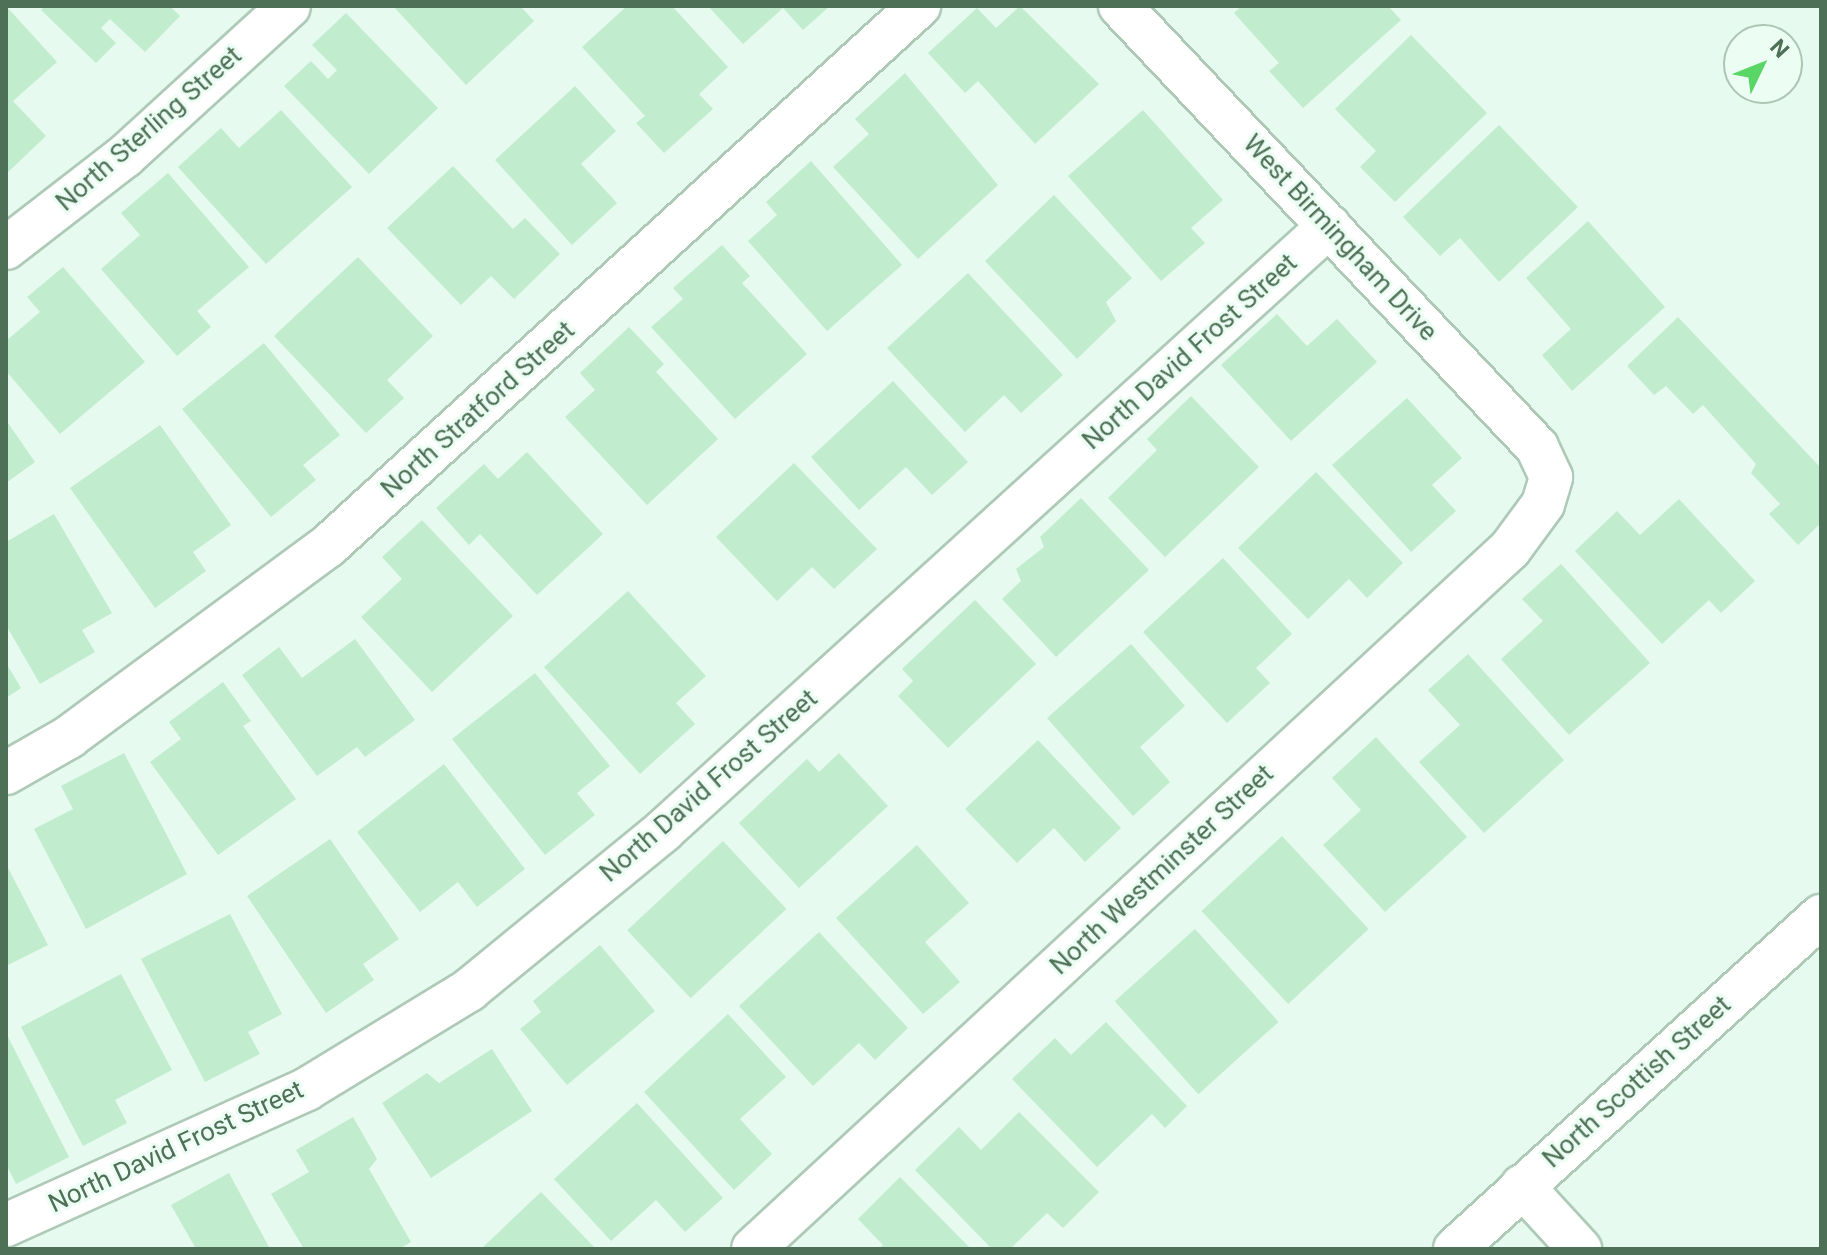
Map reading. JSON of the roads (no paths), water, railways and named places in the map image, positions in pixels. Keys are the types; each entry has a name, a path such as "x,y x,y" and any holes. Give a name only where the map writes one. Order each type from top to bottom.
{"street":[{"name":"North Sterling Street","path":"6,248 125,156 289,6"},
{"name":"North Stratford Street","path":"6,773 69,737 328,546 919,6"},
{"name":"West Birmingham Drive","path":"1120,6 1537,447 1551,477"},
{"name":"North David Frost Street","path":"6,1225 307,1089 469,990 663,831 1329,226"},
{"name":"North Westminster Street","path":"753,1249 1510,549 1543,504 1551,477"},
{"name":"North Scottish Street","path":"1455,1249 1821,916"},
{"path":"1522,1186 1580,1249"}]}
